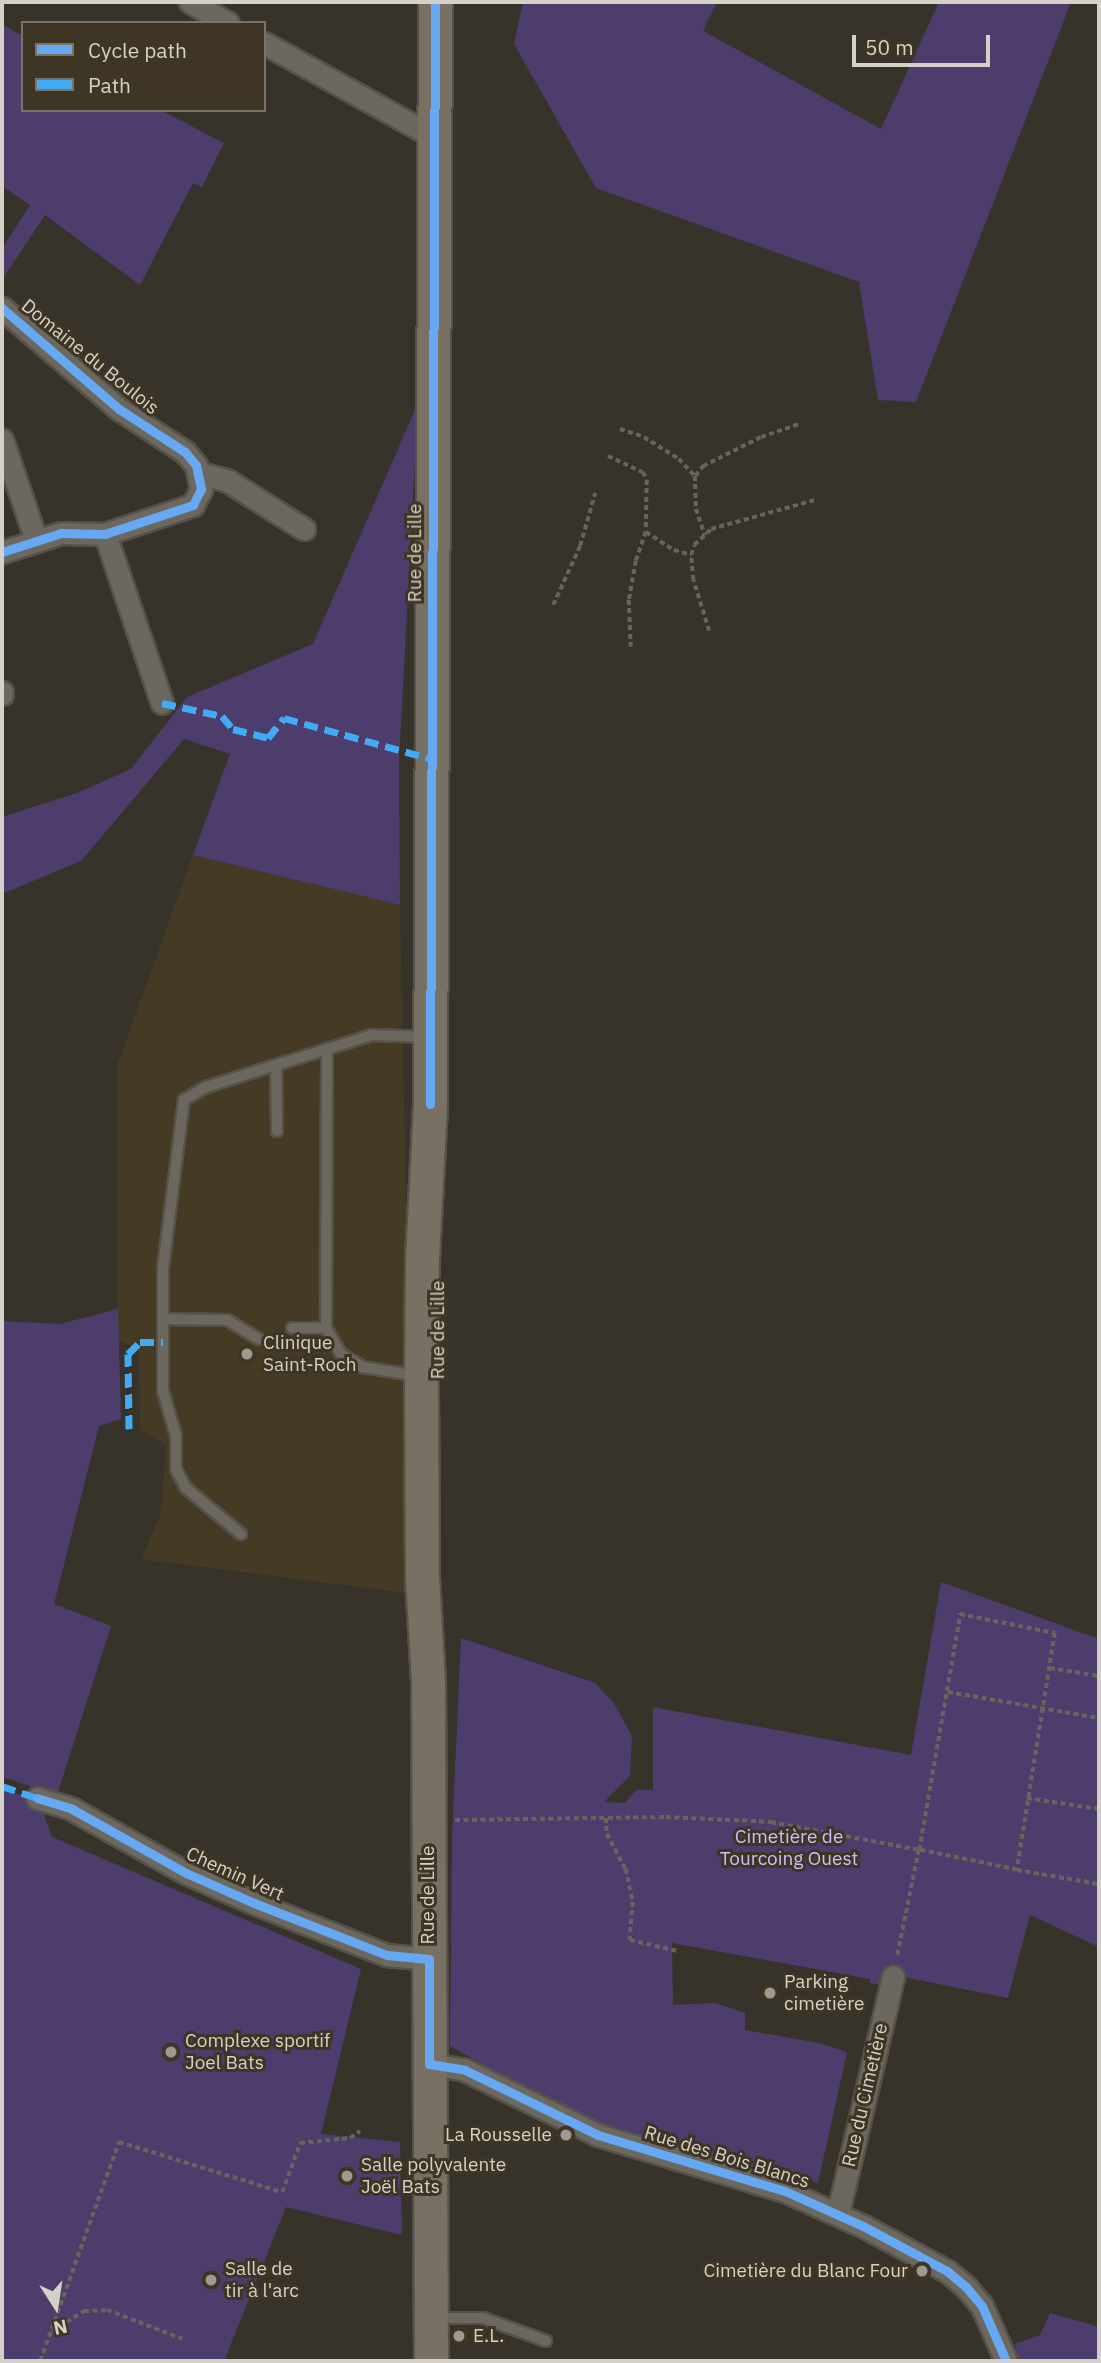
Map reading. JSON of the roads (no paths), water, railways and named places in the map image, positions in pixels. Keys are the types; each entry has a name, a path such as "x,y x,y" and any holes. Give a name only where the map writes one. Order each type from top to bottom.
{"main road":[{"name":"Rue de Lille","path":"428,1681 434,1598 439,1304 430,1104 435,2"},
{"name":"Rue de Lille","path":"430,1104 422,1258 421,1377 422,1577 428,1681 430,2361"}],"street":[{"path":"190,2 224,21"},
{"path":"266,44 434,137"},
{"name":"Domaine du Boulois","path":"2,308 119,409 185,452 199,473"},
{"path":"2,440 36,540"},
{"path":"2,552 67,532 105,534 192,505 201,489 199,473 228,481 304,529"},
{"path":"105,534 162,703"},
{"name":"Chemin Vert","path":"37,1798 72,1809 186,1873 254,1903 387,1955 429,1959"},
{"name":"Rue du Cimetière","path":"838,2213 893,1976"},
{"name":"Rue des Bois Blancs","path":"429,2064 465,2070 598,2135 769,2186 838,2213 956,2277 982,2306 1006,2361"}],"lane":[{"path":"241,1534 186,1489 176,1469 176,1436 163,1391 163,1268 184,1100 206,1087 372,1035 430,1037"},
{"path":"327,1050 326,1328 341,1354 363,1367 421,1377 429,1381 433,1413"},
{"path":"276,1066 277,1131"},
{"path":"163,1319 227,1320 259,1339"},
{"path":"292,1328 326,1328"},
{"path":"430,2318 483,2318 546,2342"}],"place":[{"name":"Clinique Saint-Roch","path":"247,1354"},
{"name":"Parking cimetière","path":"770,1993"},
{"name":"Complexe sportif Joel Bats","path":"171,2052"},
{"name":"La Rousselle","path":"566,2135"},
{"name":"Salle polyvalente Joël Bats","path":"347,2176"},
{"name":"Cimetière du Blanc Four","path":"922,2271"},
{"name":"Salle de tir à l'arc","path":"211,2280"},
{"name":"E.L.","path":"459,2336"}],"park label":[{"name":"Cimetière de Tourcoing Ouest","path":"789,1848"}]}
